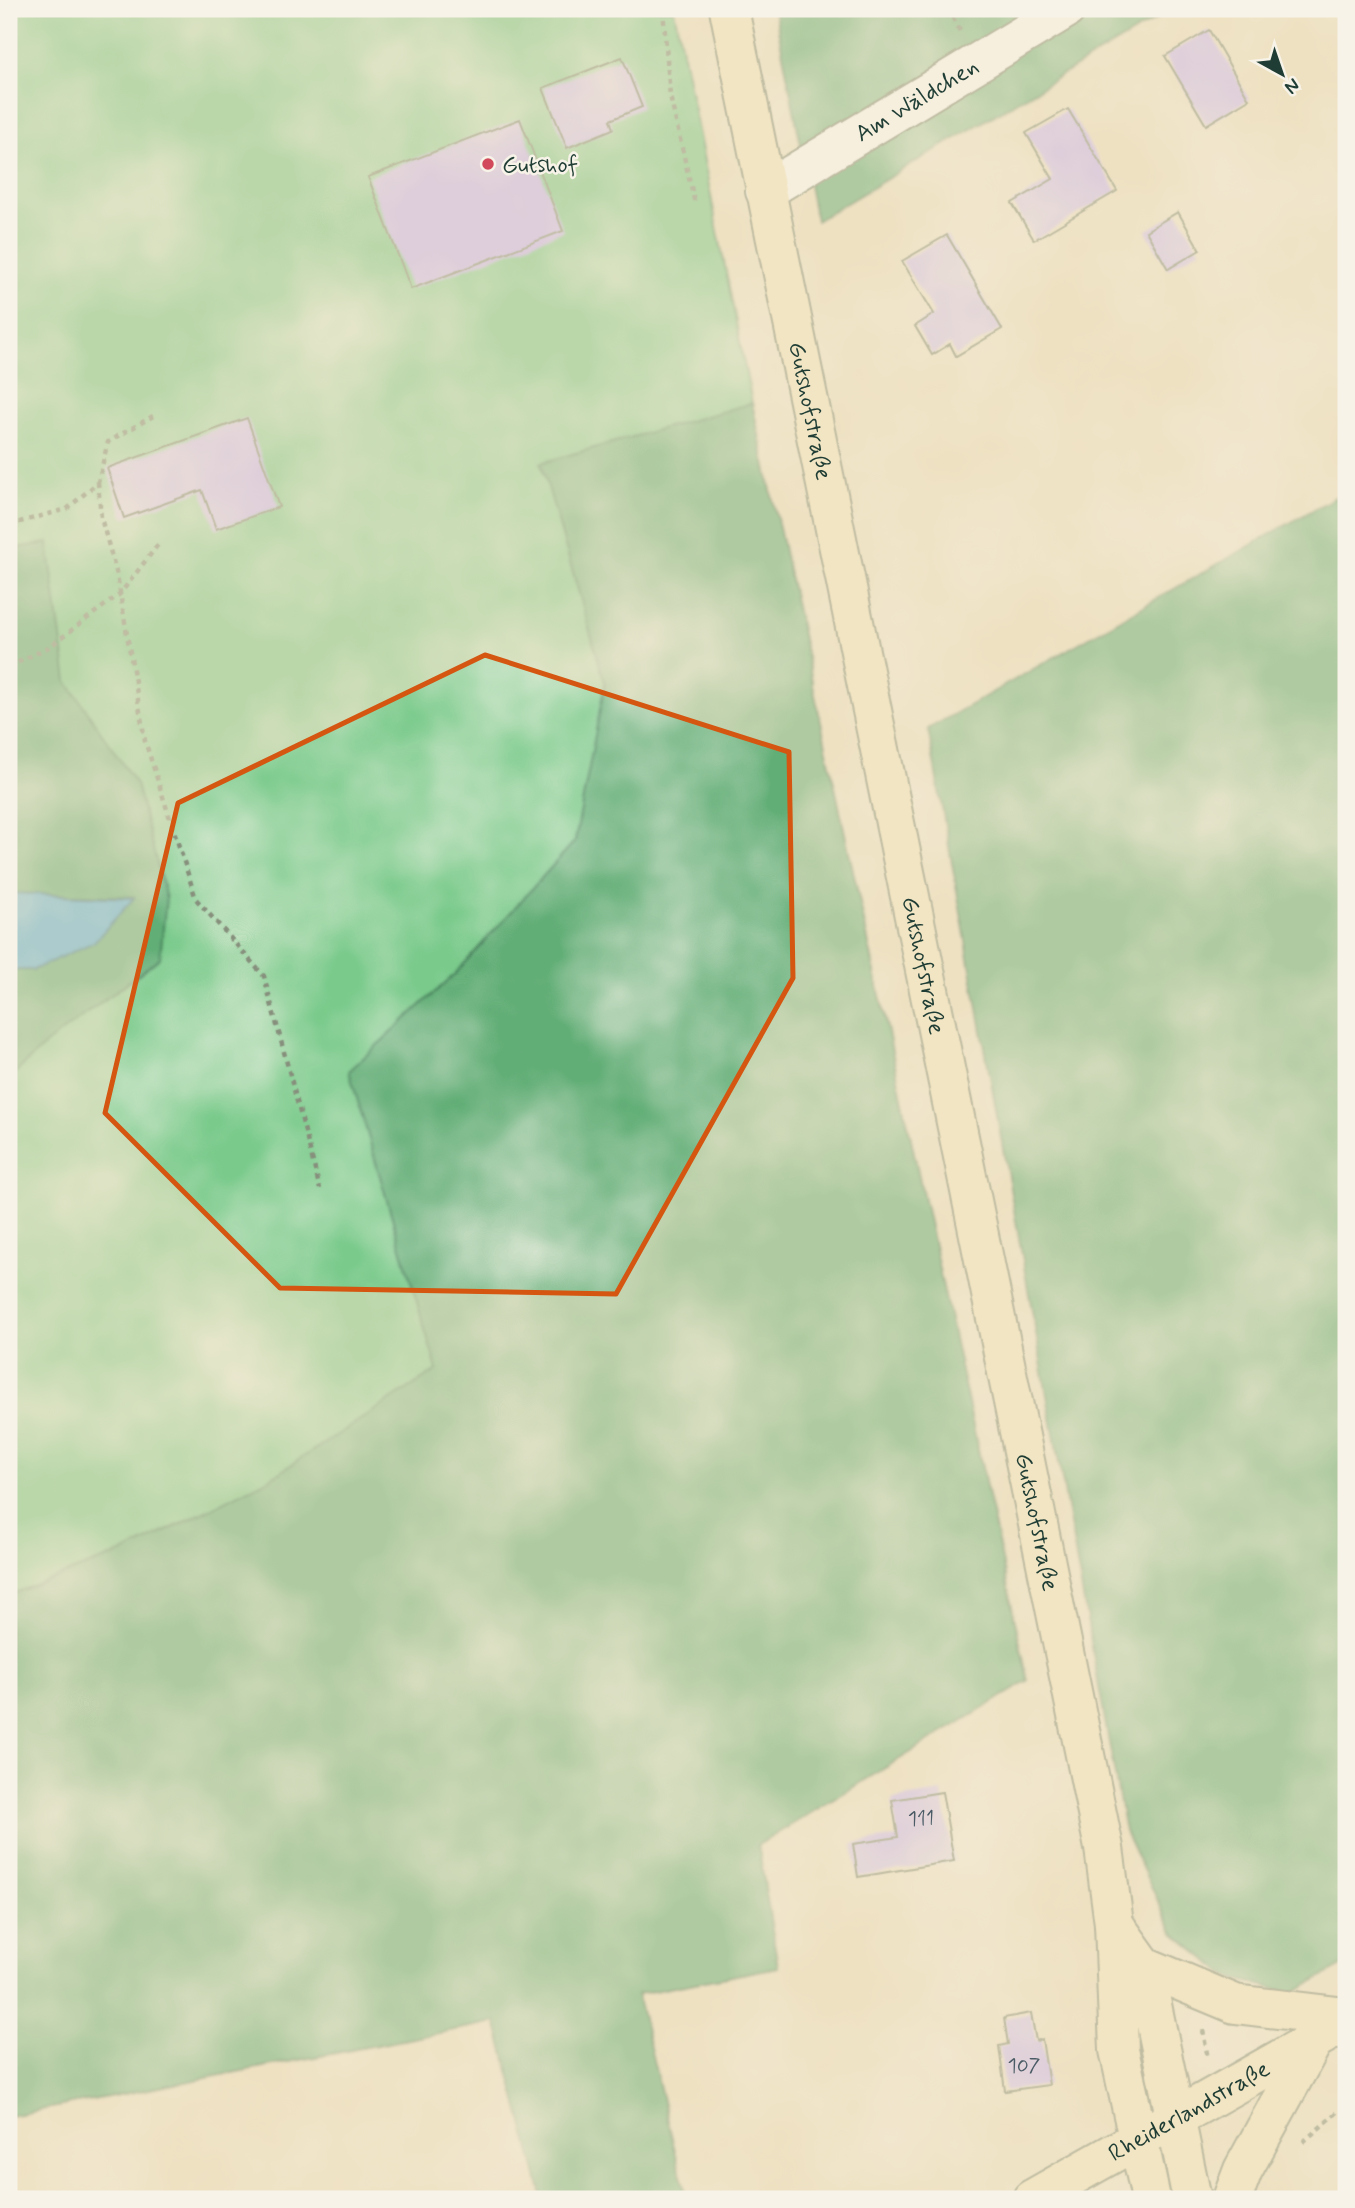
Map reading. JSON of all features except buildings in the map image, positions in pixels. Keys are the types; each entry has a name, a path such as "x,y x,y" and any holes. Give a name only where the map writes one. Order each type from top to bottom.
{"street":[{"name":"Gutshofstraße","path":"729,9 1104,1848 1114,1924 1119,2050 1151,2199"},
{"name":"Am Wäldchen","path":"765,191 1066,9"},
{"name":"Gutshofstraße","path":"1114,1924 1144,1966 1192,2199"},
{"path":"1144,1966 1235,2004 1346,2017"},
{"path":"1232,2199 1243,2170 1330,2031"},
{"name":"Rheiderlandstraße","path":"1031,2199 1330,2031"}],"path":[{"path":"663,9 670,96 695,204"},
{"path":"153,416 108,442 98,482 101,518 117,575 145,741 196,900 264,976 320,1189"},
{"path":"9,525 67,509 98,482"},
{"path":"9,667 49,647 120,594 160,541"}],"highlighted area":[{"path":"485,655 789,752 793,978 616,1294 280,1288 105,1113 178,803"}],"green space":[{"path":"9,9 674,9 752,403 1028,1681 758,1845 778,1967 9,2116"},
{"path":"774,9 1173,9 816,221"},
{"path":"752,403 1028,1681 758,1845 778,1967 637,1994 687,2199 543,2199 496,2022 9,2116 9,1595 127,1551 269,1479 437,1370 349,1071 455,974 575,841 605,683 541,463"},
{"path":"1346,491 1346,1964 1292,1993 1228,1977 1173,1932 1125,1832 928,729"},
{"path":"48,543 67,681 136,784 166,898 160,958 47,1043 9,1079 9,970 33,970 133,897 9,893 9,549"}],"water":[{"path":"9,893 134,898 94,942 33,970 9,970"}],"place":[{"name":"Gutshof","path":"488,164"}]}
